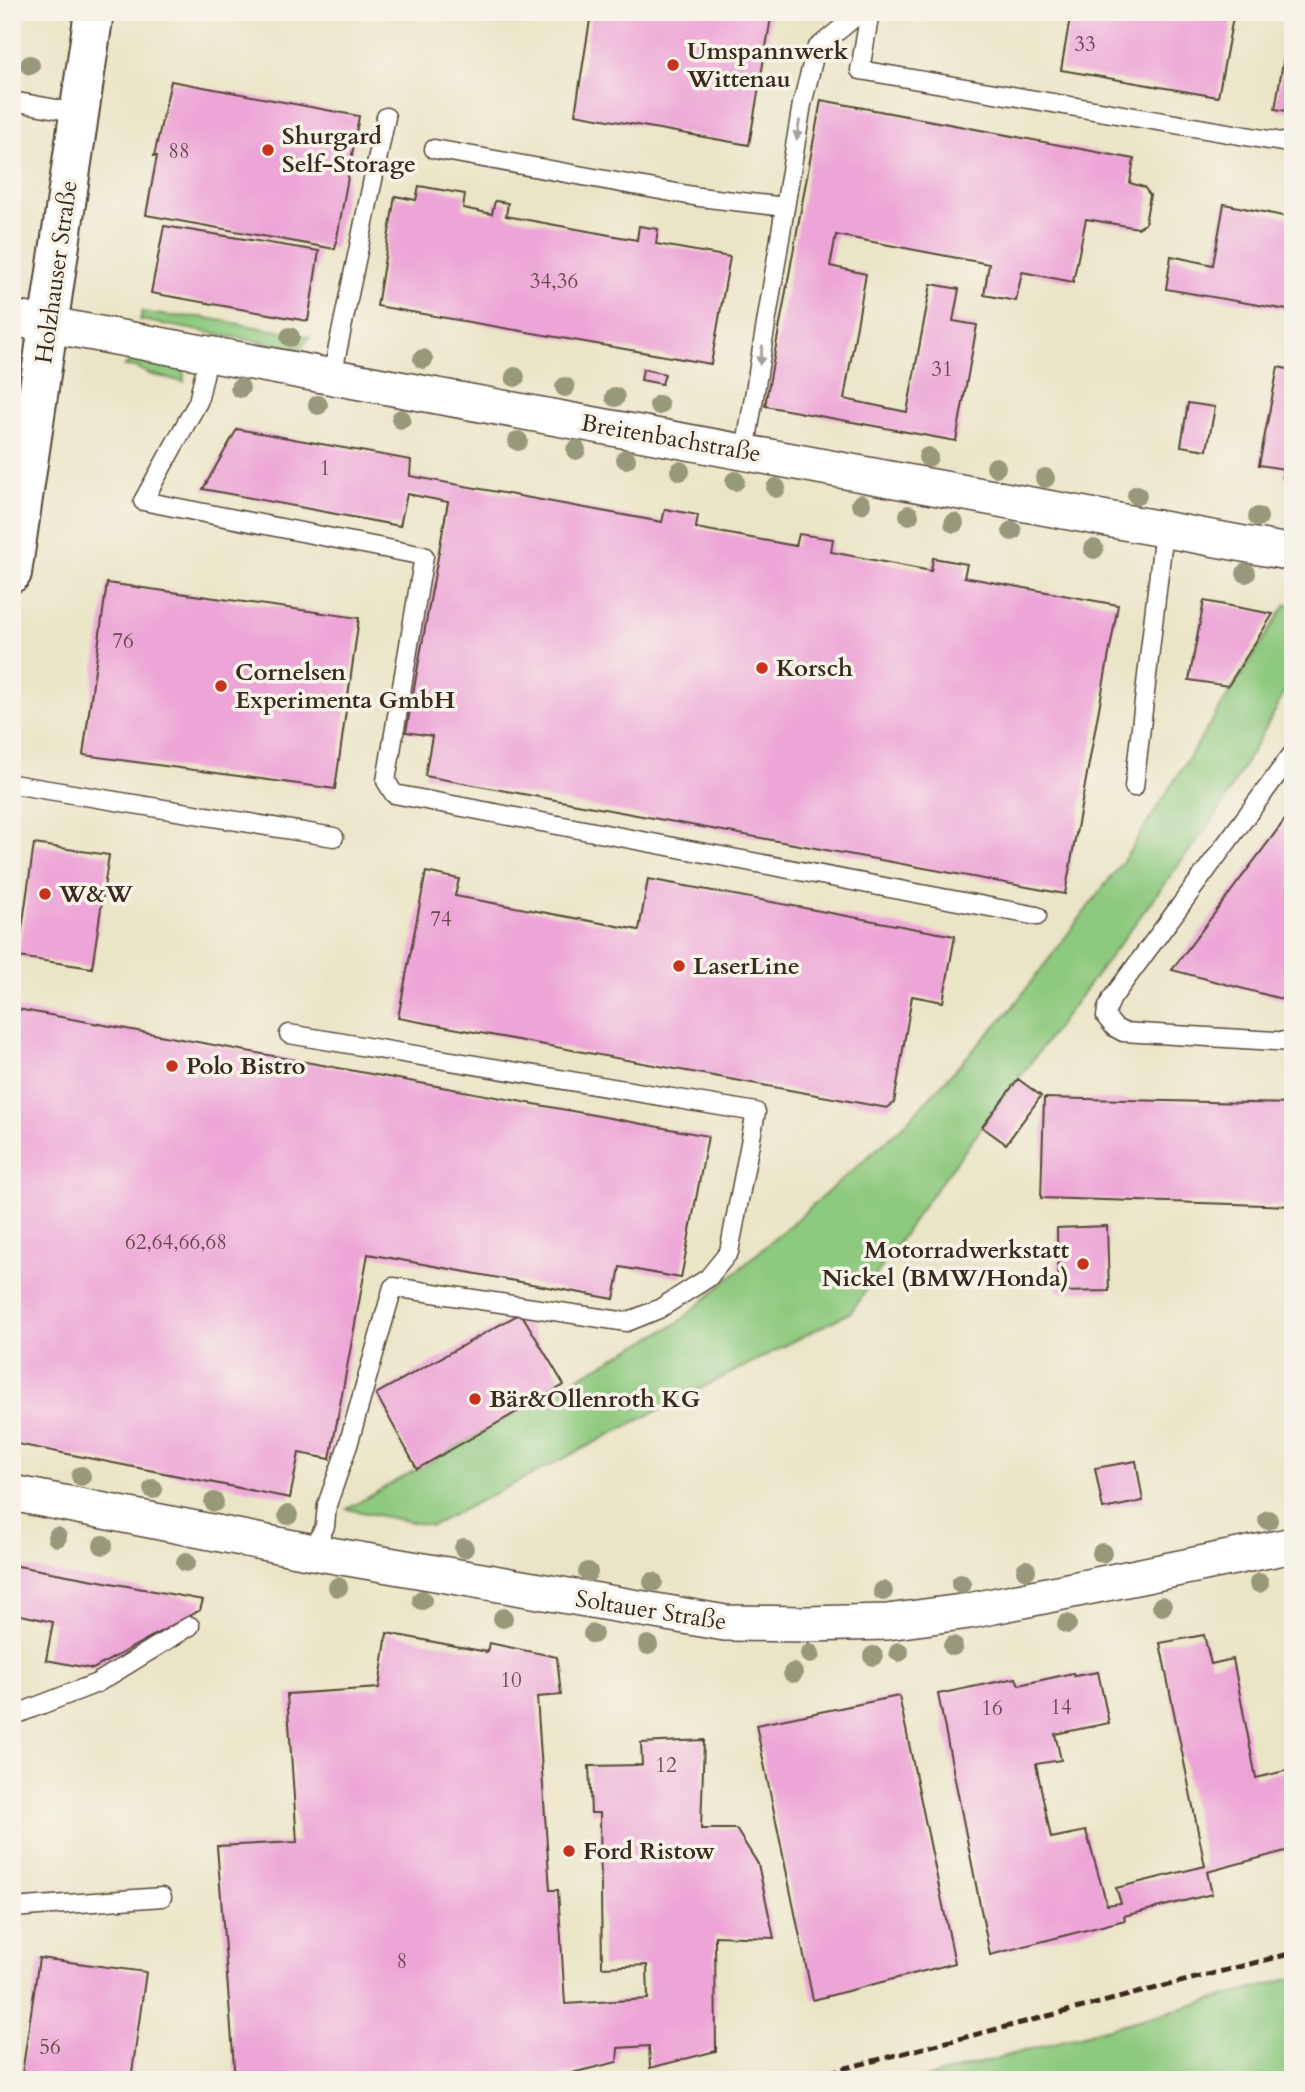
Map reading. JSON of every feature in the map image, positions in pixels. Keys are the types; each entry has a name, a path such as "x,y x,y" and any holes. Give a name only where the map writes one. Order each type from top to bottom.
{"main road":[{"name":"Holzhauser Straße","path":"13,564 30,321 79,113 94,12"}],"street":[{"name":"Breitenbachstraße","path":"30,321 1293,554"},
{"name":"Soltauer Straße","path":"12,1493 313,1552 725,1623 887,1622 969,1611 1293,1545"}],"lane":[{"path":"745,452 802,104 816,50 861,12"},
{"path":"870,12 860,70 1293,144"},
{"path":"12,102 79,113"},
{"path":"332,376 386,117"},
{"path":"434,149 699,197 785,207"},
{"path":"209,353 198,402 143,501 424,555 386,781 394,793 1037,916"},
{"path":"1134,787 1164,530"},
{"path":"1293,754 1112,999 1106,1017 1114,1027 1123,1032 1293,1042"},
{"path":"12,784 334,837"},
{"path":"289,1034 756,1112 729,1252 708,1279 659,1309 627,1322 393,1287 348,1445 327,1505 325,1526 313,1552"},
{"path":"12,1716 97,1683 190,1626"},
{"path":"12,1908 162,1897"}],"green space":[{"path":"142,312 201,317 310,337 300,349 140,320"},
{"path":"133,359 183,368 184,382 149,374 136,367 124,366"},
{"path":"1286,604 1293,605 1293,674 1216,815 924,1205 851,1312 431,1526 347,1509 678,1323 902,1127 1011,1009 1126,857"},
{"path":"1293,1978 1293,2080 918,2080"}],"building":[{"name":"Umspannwerk Wittenau","path":"608,12 772,12 749,145 575,114 591,14 607,17"},
{"path":"1071,12 1234,12 1218,97 1061,70"},
{"path":"1293,15 1293,112 1275,109"},
{"path":"171,81 359,116 335,249 146,215 157,156 154,156"},
{"path":"821,100 1134,159 1130,183 1144,187 1150,195 1145,224 1138,228 1086,219 1073,282 1022,272 1016,301 984,295 989,264 836,235 830,266 866,274 844,399 907,412 931,284 959,289 953,321 977,325 956,441 765,406"},
{"path":"419,186 465,194 463,208 492,214 495,201 508,203 506,216 637,240 639,226 658,229 656,244 730,257 711,364 377,306 395,196 416,200"},
{"path":"1224,204 1293,218 1293,311 1166,289 1171,256 1213,265"},
{"path":"164,226 319,251 308,321 151,293"},
{"path":"1278,367 1293,370 1293,479 1283,477 1285,469 1259,465"},
{"path":"643,369 665,374 662,384 641,380"},
{"path":"1188,403 1215,407 1207,450 1181,446"},
{"name":"Korsch","path":"237,429 411,460 410,476 662,522 665,509 698,515 696,528 796,546 799,534 833,539 831,552 931,571 933,558 967,564 964,577 1118,605 1065,894 425,776 432,736 406,732 448,502 407,494 400,526 203,489"},
{"name":"Cornelsen Experimenta GmbH","path":"107,583 359,618 335,789 83,755"},
{"path":"1204,601 1273,614 1228,686 1189,680"},
{"path":"1293,809 1293,1002 1172,970"},
{"path":"34,844 109,855 92,968 18,957"},
{"name":"LaserLine","path":"426,872 459,879 455,896 639,930 648,879 955,936 943,1002 912,996 894,1103 887,1108 398,1018"},
{"path":"12,1008 708,1136 681,1278 620,1267 614,1299 368,1254 330,1459 299,1453 290,1498 12,1443"},
{"path":"1018,1079 1041,1096 1006,1144 982,1127"},
{"path":"1044,1098 1293,1104 1293,1206 1041,1198"},
{"path":"1107,1226 1109,1291 1058,1292 1057,1228"},
{"name":"Bär&Ollenroth KG","path":"521,1313 564,1385 417,1469 376,1394"},
{"path":"1136,1461 1143,1501 1103,1509 1095,1468"},
{"path":"12,1565 203,1600 200,1610 93,1669 46,1660 53,1622 12,1613"},
{"path":"387,1633 487,1652 489,1643 557,1657 561,1695 537,1697 550,1890 558,1890 565,2004 648,1999 647,1965 602,1967 600,1813 591,1813 589,1766 642,1765 641,1743 704,1740 701,1829 736,1829 758,1864 774,1938 715,1936 716,2051 650,2068 649,2046 618,2048 617,2062 543,2080 235,2080 217,1846 297,1842 287,1694 379,1688"},
{"path":"1204,1635 1211,1664 1233,1659 1256,1778 1293,1769 1293,1849 1207,1872 1212,1894 1124,1916 1125,1920 990,1955 938,1694 1016,1678 1019,1685 1073,1673 1074,1676 1098,1672 1109,1723 1055,1734 1061,1760 1036,1764 1051,1838 1086,1831 1107,1905 1121,1903 1116,1888 1205,1866 1160,1643"},
{"path":"899,1696 955,1963 813,2000 756,1725"},
{"path":"39,1958 146,1972 131,2080 12,2080 12,2073 22,2074"}],"railway":[{"path":"799,2080 1293,1953"}],"place":[{"name":"Umspannwerk Wittenau","path":"673,65"},
{"name":"Shurgard Self-Storage","path":"268,150"},
{"name":"Korsch","path":"762,668"},
{"name":"Cornelsen Experimenta GmbH","path":"221,686"},
{"name":"W&W","path":"45,894"},
{"name":"LaserLine","path":"679,966"},
{"name":"Polo Bistro","path":"172,1066"},
{"name":"Motorradwerkstatt Nickel (BMW/Honda)","path":"1083,1264"},
{"name":"Bär&Ollenroth KG","path":"475,1399"},
{"name":"Ford Ristow","path":"569,1851"}]}
